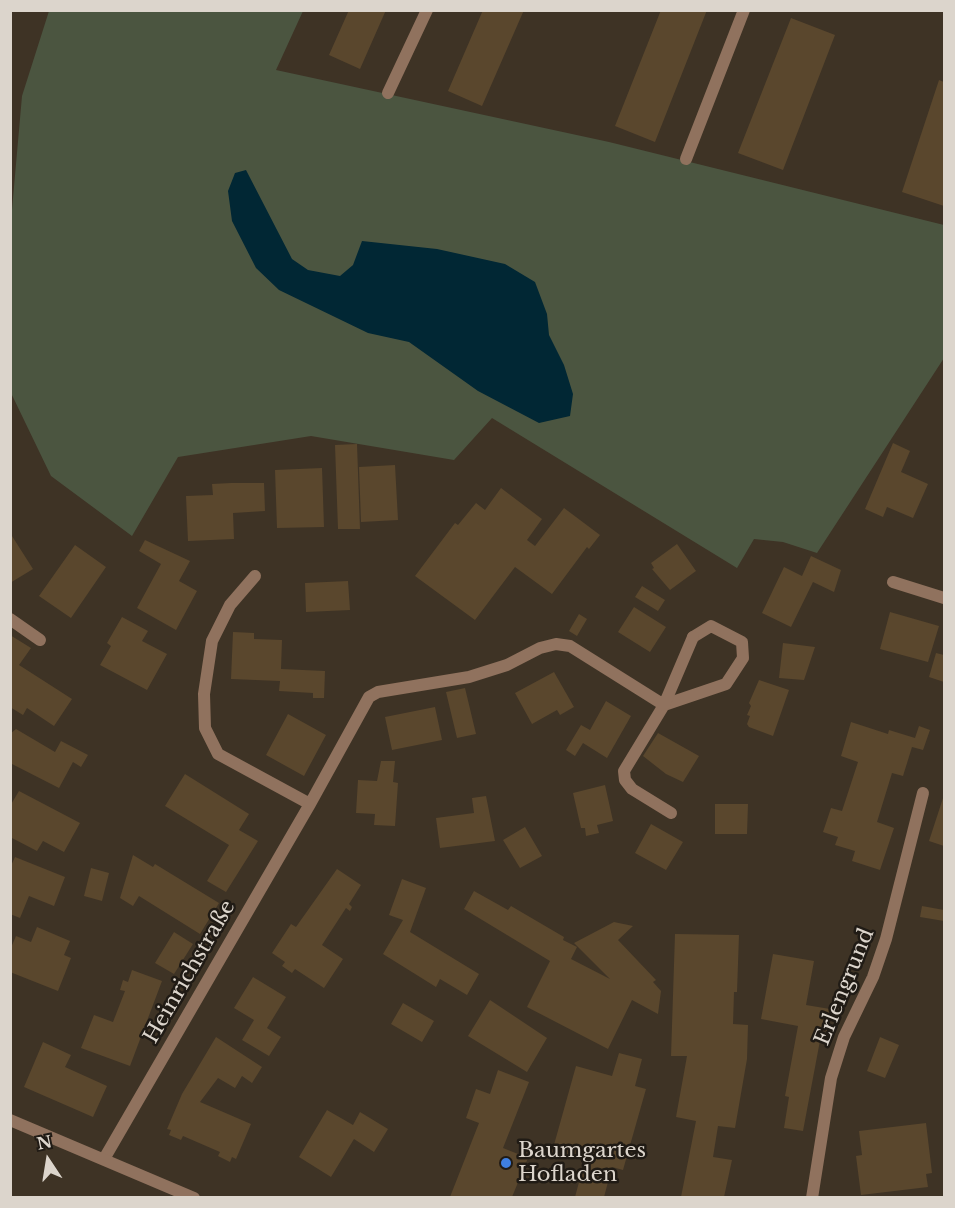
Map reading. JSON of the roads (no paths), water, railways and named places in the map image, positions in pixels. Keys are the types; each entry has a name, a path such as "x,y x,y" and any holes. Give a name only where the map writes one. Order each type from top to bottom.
{"street":[{"path":"388,93 427,10"},
{"path":"686,159 744,10"},
{"path":"255,576 230,604 212,641 204,694 205,728 218,754 310,804"},
{"path":"893,582 945,598"},
{"path":"10,620 39,640"},
{"path":"664,705 726,684 743,658 742,642 711,626 693,637 664,705 624,771 626,780 632,789 671,813"},
{"name":"Heinrichstraße","path":"104,1159 310,804 369,697 378,692 469,677 507,665 540,648 556,644 570,646 664,705"},
{"name":"Erlengrund","path":"812,1197 831,1078 844,1037 873,977 886,939 923,794"},
{"path":"10,1120 194,1197"}],"water":[{"path":"246,170 292,259 308,270 340,276 353,265 362,241 437,249 505,264 535,282 547,314 549,335 564,365 573,394 570,416 539,423 478,391 409,342 368,333 279,290 256,268 232,221 228,191 235,173"}],"place":[{"name":"Baumgartes Hofladen","path":"506,1163"}]}
